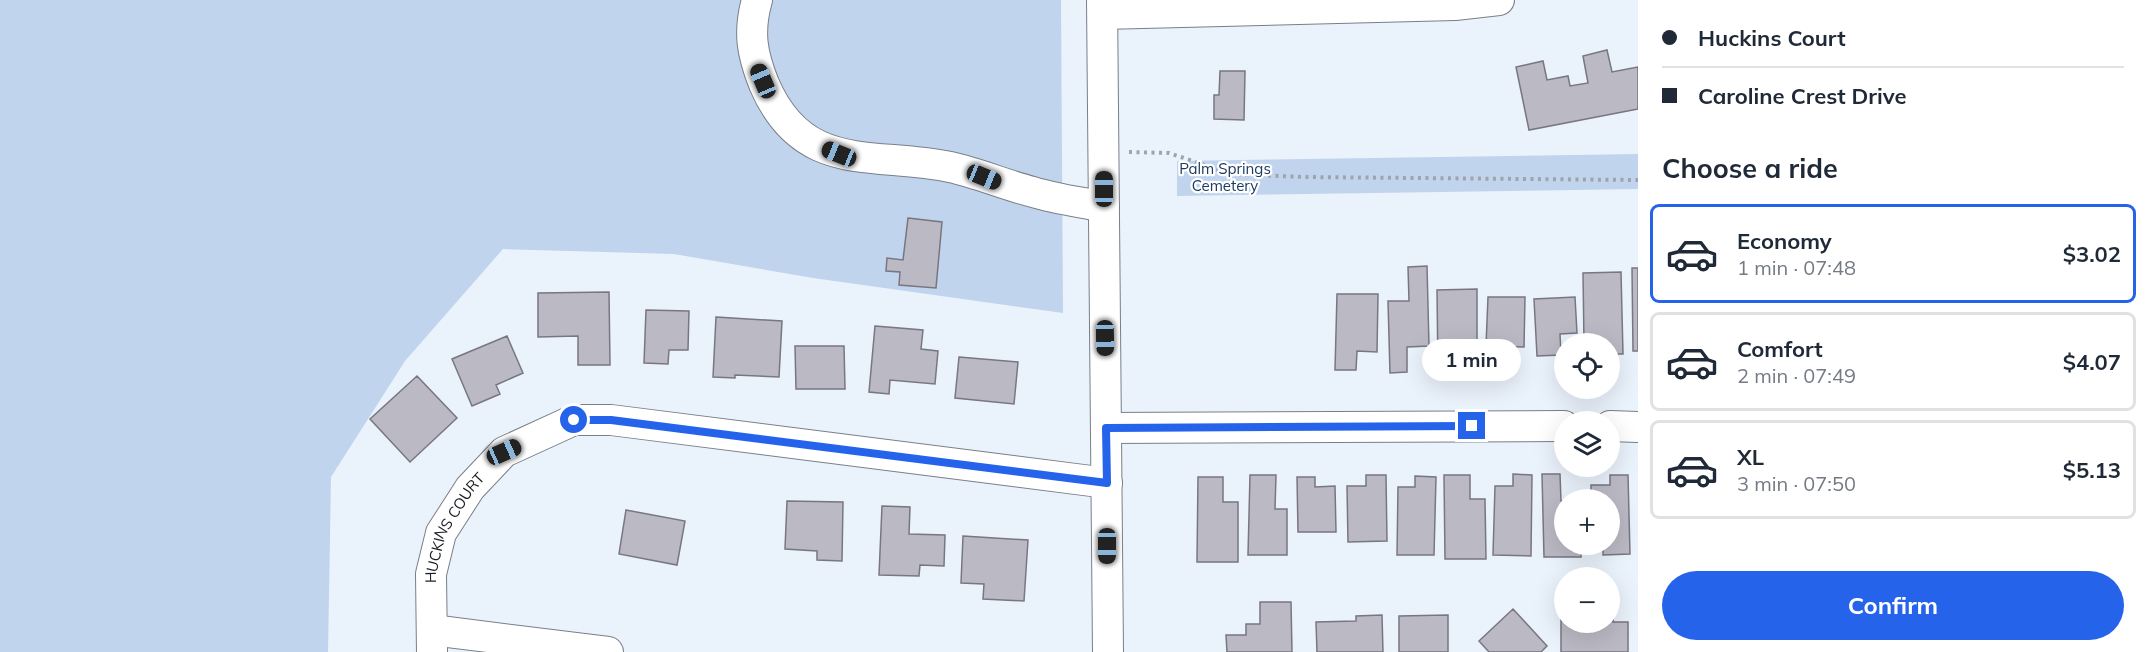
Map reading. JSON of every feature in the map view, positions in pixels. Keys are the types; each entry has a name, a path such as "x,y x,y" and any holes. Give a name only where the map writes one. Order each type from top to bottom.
{"street":[{"path":"757,0 752,25 752,45 757,67 778,112 790,126 815,145 839,154 938,165 970,171 1035,193 1104,207"},
{"path":"1108,652 1102,7 1455,5 1498,0"},
{"name":"HUCKINS COURT","path":"432,641 431,574 441,533 470,488 504,452 574,420 611,420 1107,483"},
{"path":"1106,428 1554,426"},
{"path":"1620,426 1638,427"},
{"path":"432,641 608,652"}],"path":[{"path":"1104,152 1169,153 1231,174 1638,180"}],"green space":[{"path":"0,0 1061,0 1063,313 813,278 674,254 503,249 405,361 331,477 328,652 0,652"},
{"name":"Palm Springs Cemetery","path":"1638,154 1638,189 1177,196 1177,161"}],"building":[{"path":"1607,50 1612,72 1638,67 1638,109 1529,130 1516,67 1543,61 1547,80 1568,76 1570,86 1588,83 1583,56"},
{"path":"1220,71 1245,71 1244,120 1214,119 1214,95 1219,95"},
{"path":"908,218 942,222 936,288 899,285 900,272 886,271 887,258 903,260"},
{"path":"1427,266 1429,346 1407,347 1407,372 1390,373 1388,301 1409,301 1408,267"},
{"path":"1632,268 1638,268 1638,351 1633,351"},
{"path":"1621,272 1623,354 1620,354 1620,333 1584,333 1583,273"},
{"path":"1477,289 1477,346 1464,346 1464,372 1438,372 1437,290"},
{"path":"609,292 610,365 578,365 578,336 538,337 538,293"},
{"path":"1337,294 1378,294 1377,352 1357,351 1356,370 1335,370"},
{"path":"1488,297 1525,297 1524,347 1486,346"},
{"path":"1575,297 1577,333 1554,333 1554,355 1537,356 1534,299"},
{"path":"646,310 689,311 688,350 669,350 668,364 644,363"},
{"path":"716,317 782,321 779,377 735,375 735,378 713,377"},
{"path":"875,326 923,330 921,349 938,351 935,384 890,380 889,394 869,392"},
{"path":"507,336 523,373 496,385 500,394 472,406 452,359"},
{"path":"795,346 844,346 845,389 796,389"},
{"path":"959,357 1018,362 1014,404 955,398"},
{"path":"417,376 457,418 410,462 370,419"},
{"path":"1513,474 1532,475 1531,556 1493,555 1495,486 1513,486"},
{"path":"1542,474 1554,474 1554,477 1560,477 1561,489 1554,489 1554,555 1581,555 1581,557 1544,557"},
{"path":"1250,475 1276,475 1275,509 1287,509 1287,555 1248,555"},
{"path":"1366,475 1386,475 1387,541 1348,542 1347,486 1366,486"},
{"path":"1444,475 1470,475 1470,499 1485,499 1486,559 1445,559"},
{"path":"1628,475 1630,554 1620,554 1620,489 1591,489 1591,485 1610,485 1610,477"},
{"path":"1415,476 1436,477 1434,555 1397,555 1398,487 1415,487"},
{"path":"1198,477 1223,477 1223,502 1238,502 1238,562 1197,562"},
{"path":"1297,477 1315,477 1315,487 1335,486 1336,532 1298,532"},
{"path":"787,501 843,502 842,561 817,560 817,551 785,549"},
{"path":"882,506 910,507 909,534 945,535 944,566 920,565 919,576 879,575"},
{"path":"626,510 685,521 677,565 619,554"},
{"path":"963,536 1028,540 1024,601 983,599 984,584 961,583"},
{"path":"1260,602 1291,602 1292,652 1227,652 1226,635 1246,635 1246,624 1260,624"},
{"path":"1513,609 1547,646 1541,652 1489,652 1479,641"},
{"path":"1382,615 1383,652 1317,652 1316,622 1356,621 1356,616"},
{"path":"1448,615 1448,652 1399,652 1399,616"},
{"path":"1620,622 1628,622 1628,652 1561,652 1561,633 1620,633"}],"route":[{"path":"574,420 611,420 1107,483 1106,428 1472,426"}]}
